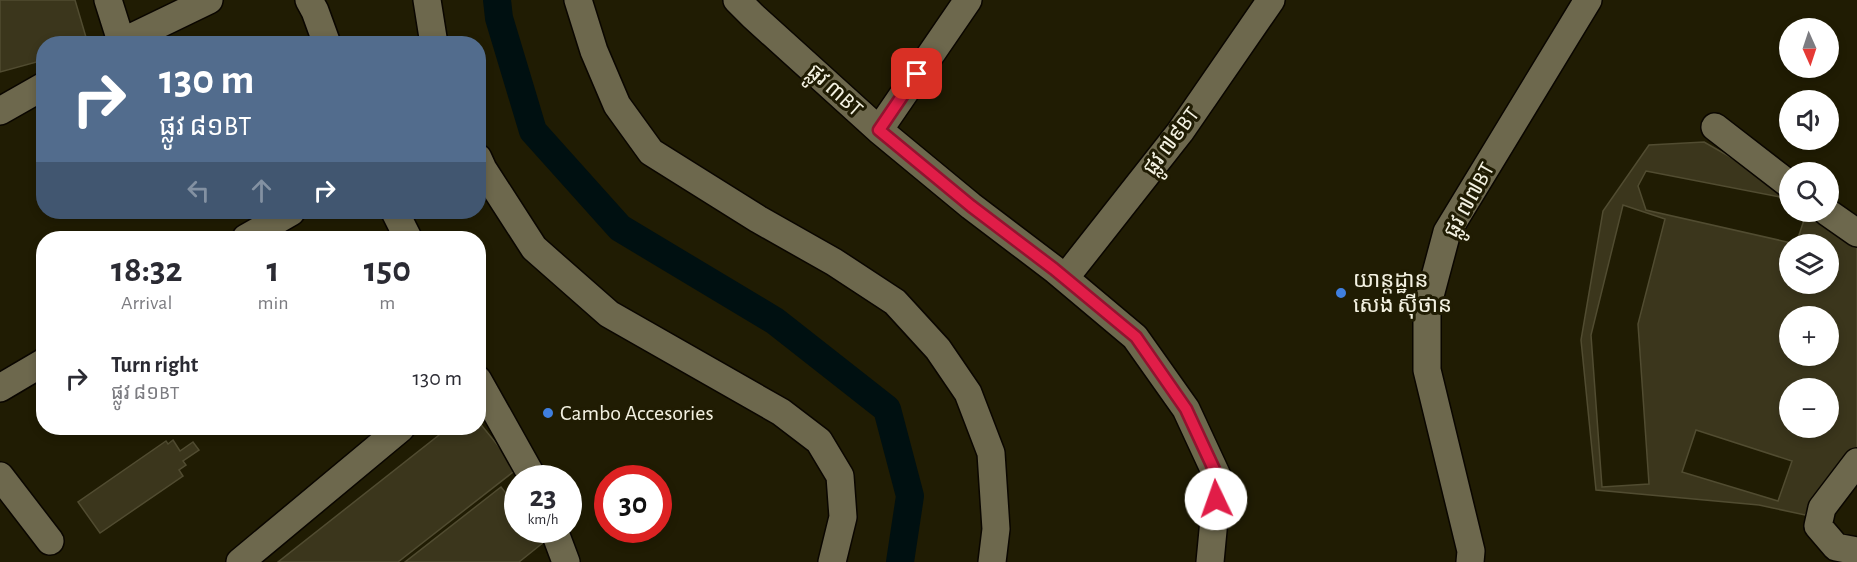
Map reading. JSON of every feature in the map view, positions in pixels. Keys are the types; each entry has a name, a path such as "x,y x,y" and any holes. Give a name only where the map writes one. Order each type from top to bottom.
{"street":[{"path":"108,0 118,36"},
{"path":"133,36 209,0"},
{"path":"309,0 324,36"},
{"path":"427,0 433,36"},
{"path":"578,0 594,51 617,105 651,152 758,219 834,262 895,302 938,349 968,393 991,453 996,529 992,562"},
{"name":"ផ្លូវ ៣BT","path":"737,0 879,130 1136,337 1186,409 1218,478 1210,562"},
{"path":"879,130 968,0"},
{"name":"ផ្លូវ ៧៩BT","path":"1065,278 1180,132 1271,0"},
{"name":"ផ្លូវ ៧៧BT","path":"1470,562 1471,552 1426,370 1427,306 1447,232 1588,0"},
{"path":"0,110 36,90"},
{"path":"1715,127 1779,176"},
{"path":"486,174 534,248 609,314 781,412 819,441 840,476 843,517 832,562"},
{"path":"258,231 279,219"},
{"path":"1839,220 1857,233"},
{"path":"0,388 36,367"},
{"path":"486,394 526,465"},
{"path":"240,562 393,435"},
{"path":"1857,462 1822,508 1818,526 1836,547 1857,551"},
{"path":"0,476 50,542"},
{"path":"557,543 562,560"}],"building":[{"path":"0,0 75,0 86,36 36,36 36,62 0,72"},
{"path":"1704,142 1779,185 1779,222 1834,222 1857,238 1857,447 1805,515 1759,505 1596,490 1581,340 1603,211 1649,145"},
{"path":"1646,171 1779,197 1779,222 1803,222 1799,234 1779,234 1779,240 1646,210 1638,186"},
{"path":"1623,205 1665,219 1638,324 1649,484 1602,487 1591,335"},
{"path":"1696,430 1792,461 1778,501 1682,472"},
{"path":"486,431 514,465 504,465 504,479 398,562 278,562 439,435 486,435"},
{"path":"173,440 180,451 193,442 199,450 183,461 186,465 179,470 183,476 100,533 78,502 166,441 168,444"},
{"path":"501,487 504,491 504,543 543,543 519,562 405,562"}],"waterway":[{"path":"497,0 499,18 533,131 620,228 775,321 887,409 910,496 900,562"}],"place":[{"name":"យាន្ដដ្ឋាន សេង ស៊ីថាន","path":"1341,293"},
{"name":"Cambo Accesories","path":"548,413"}],"route":[{"path":"917,74 879,130 1136,337 1186,409 1218,478 1216,499"}]}
